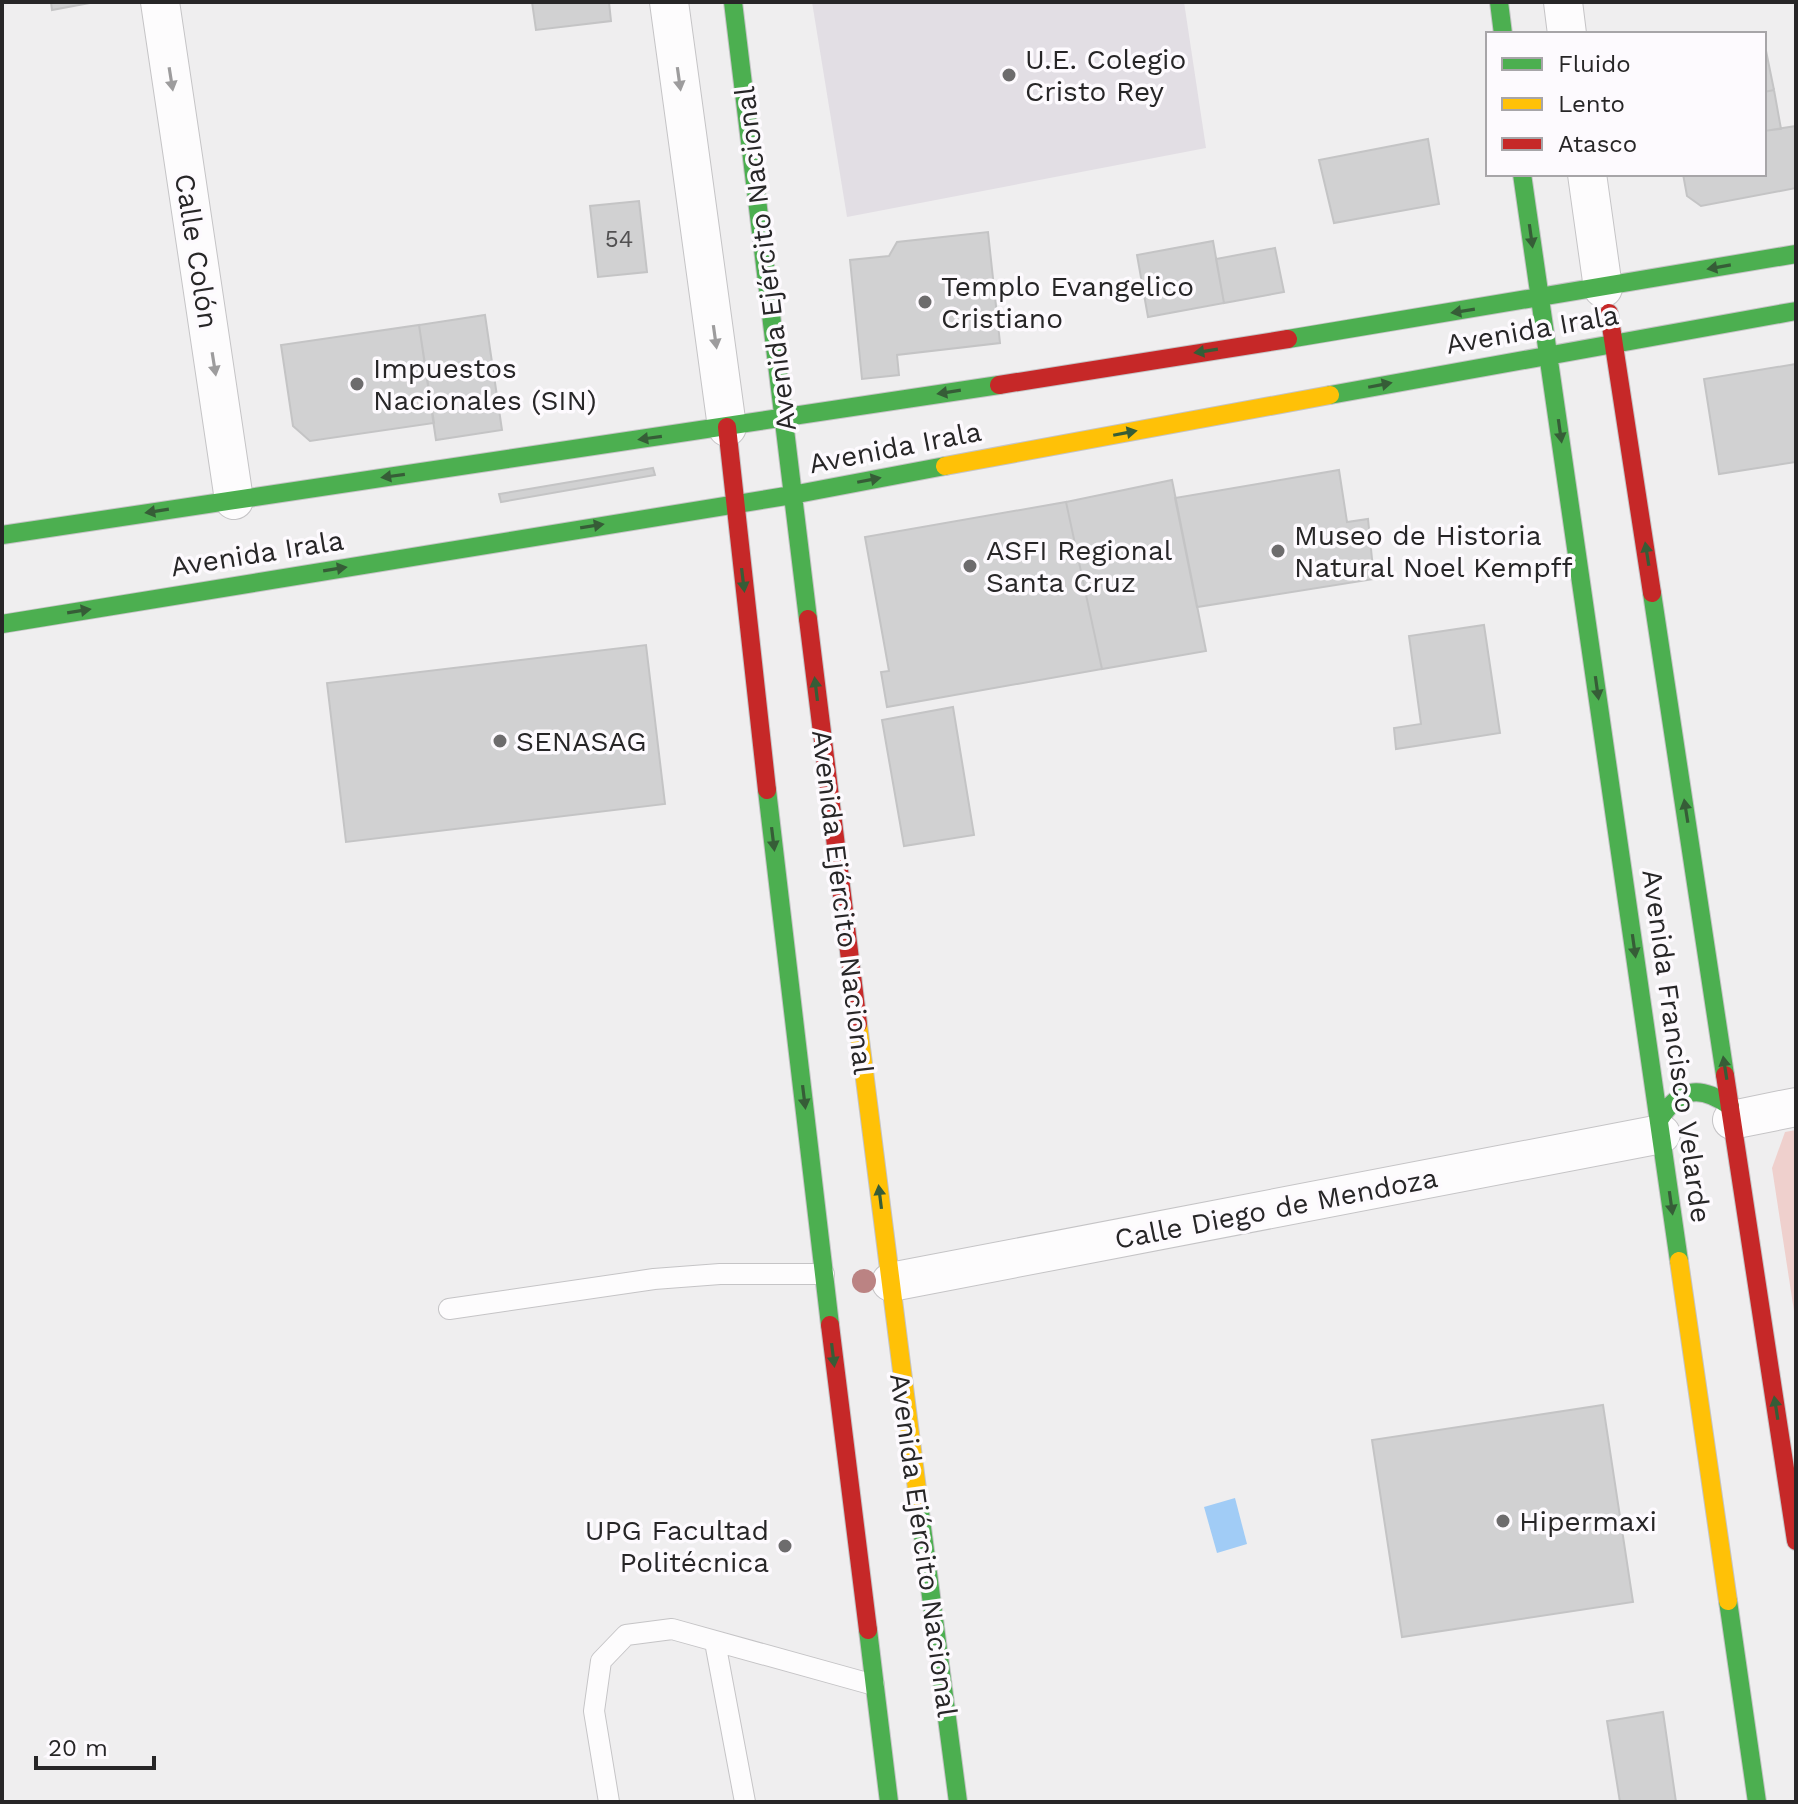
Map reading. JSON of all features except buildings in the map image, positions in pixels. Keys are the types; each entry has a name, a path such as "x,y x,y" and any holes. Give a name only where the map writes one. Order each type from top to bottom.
{"main road":[{"name":"Avenida Ejército Nacional","path":"733,2 884,1280 958,1802"},
{"path":"1499,2 1503,32"},
{"name":"Avenida Francisco Velarde","path":"1522,176 1757,1802"},
{"name":"Avenida Irala","path":"2,535 727,427 1603,288 1796,254"},
{"name":"Avenida Francisco Velarde","path":"1603,288 1615,342 1796,1541"},
{"name":"Avenida Irala","path":"2,624 792,495 1796,311"},
{"name":"Avenida Ejército Nacional","path":"727,427 828,1248 824,1274 889,1802"},
{"path":"1689,1161 1675,1156 1661,1134 1666,1107 1690,1091 1705,1091 1719,1097 1732,1119 1727,1145 1717,1155"},
{"path":"829,1318 853,1327"}],"street":[{"name":"Calle Colón","path":"160,2 234,500"},
{"name":"Avenida Ejército Nacional","path":"669,2 727,427"},
{"path":"1563,2 1567,32"},
{"path":"1587,176 1603,288"},
{"path":"1732,1119 1796,1107"},
{"name":"Calle Diego de Mendoza","path":"884,1280 1661,1134"}],"lane":[{"path":"449,1309 654,1279 720,1274 824,1274"},
{"path":"609,1802 594,1711 601,1661 626,1635 672,1629 874,1685"},
{"path":"715,1642 745,1802"}],"shaded area":[{"name":"U.E. Colegio Cristo Rey","path":"812,2 1184,2 1206,148 847,217"},
{"path":"1796,1130 1796,1324 1772,1168 1785,1132"}],"water":[{"path":"1235,1498 1247,1544 1217,1553 1204,1507"}],"traffic: fast":[{"path":"733,2 808,619"},
{"path":"1499,2 1503,32"},
{"path":"1522,176 1679,1261"},
{"path":"1288,339 1796,254"},
{"path":"1330,395 1796,311"},
{"path":"2,535 999,385"},
{"path":"2,624 792,495 945,466"},
{"path":"1652,593 1725,1075"},
{"path":"767,790 830,1325"},
{"path":"1659,1120 1675,1101 1691,1093 1709,1094 1730,1106"},
{"path":"918,1497 958,1802"},
{"path":"1728,1601 1757,1802"},
{"path":"868,1630 889,1802"}],"traffic: slow":[{"path":"945,466 1330,395"},
{"path":"858,1024 918,1497"},
{"path":"1679,1261 1728,1601"}],"traffic: jam":[{"path":"1609,313 1652,593"},
{"path":"999,385 1288,339"},
{"path":"727,427 767,790"},
{"path":"808,619 858,1024"},
{"path":"1725,1075 1796,1541"},
{"path":"830,1325 868,1630"}],"place":[{"name":"U.E. Colegio Cristo Rey","path":"1009,75"},
{"name":"Templo Evangelico Cristiano","path":"925,302"},
{"name":"Impuestos Nacionales (SIN)","path":"357,384"},
{"name":"Museo de Historia Natural Noel Kempff","path":"1278,551"},
{"name":"ASFI Regional Santa Cruz","path":"970,566"},
{"name":"SENASAG","path":"500,741"},
{"name":"Hipermaxi","path":"1503,1521"},
{"name":"UPG Facultad Politécnica","path":"785,1546"}]}
